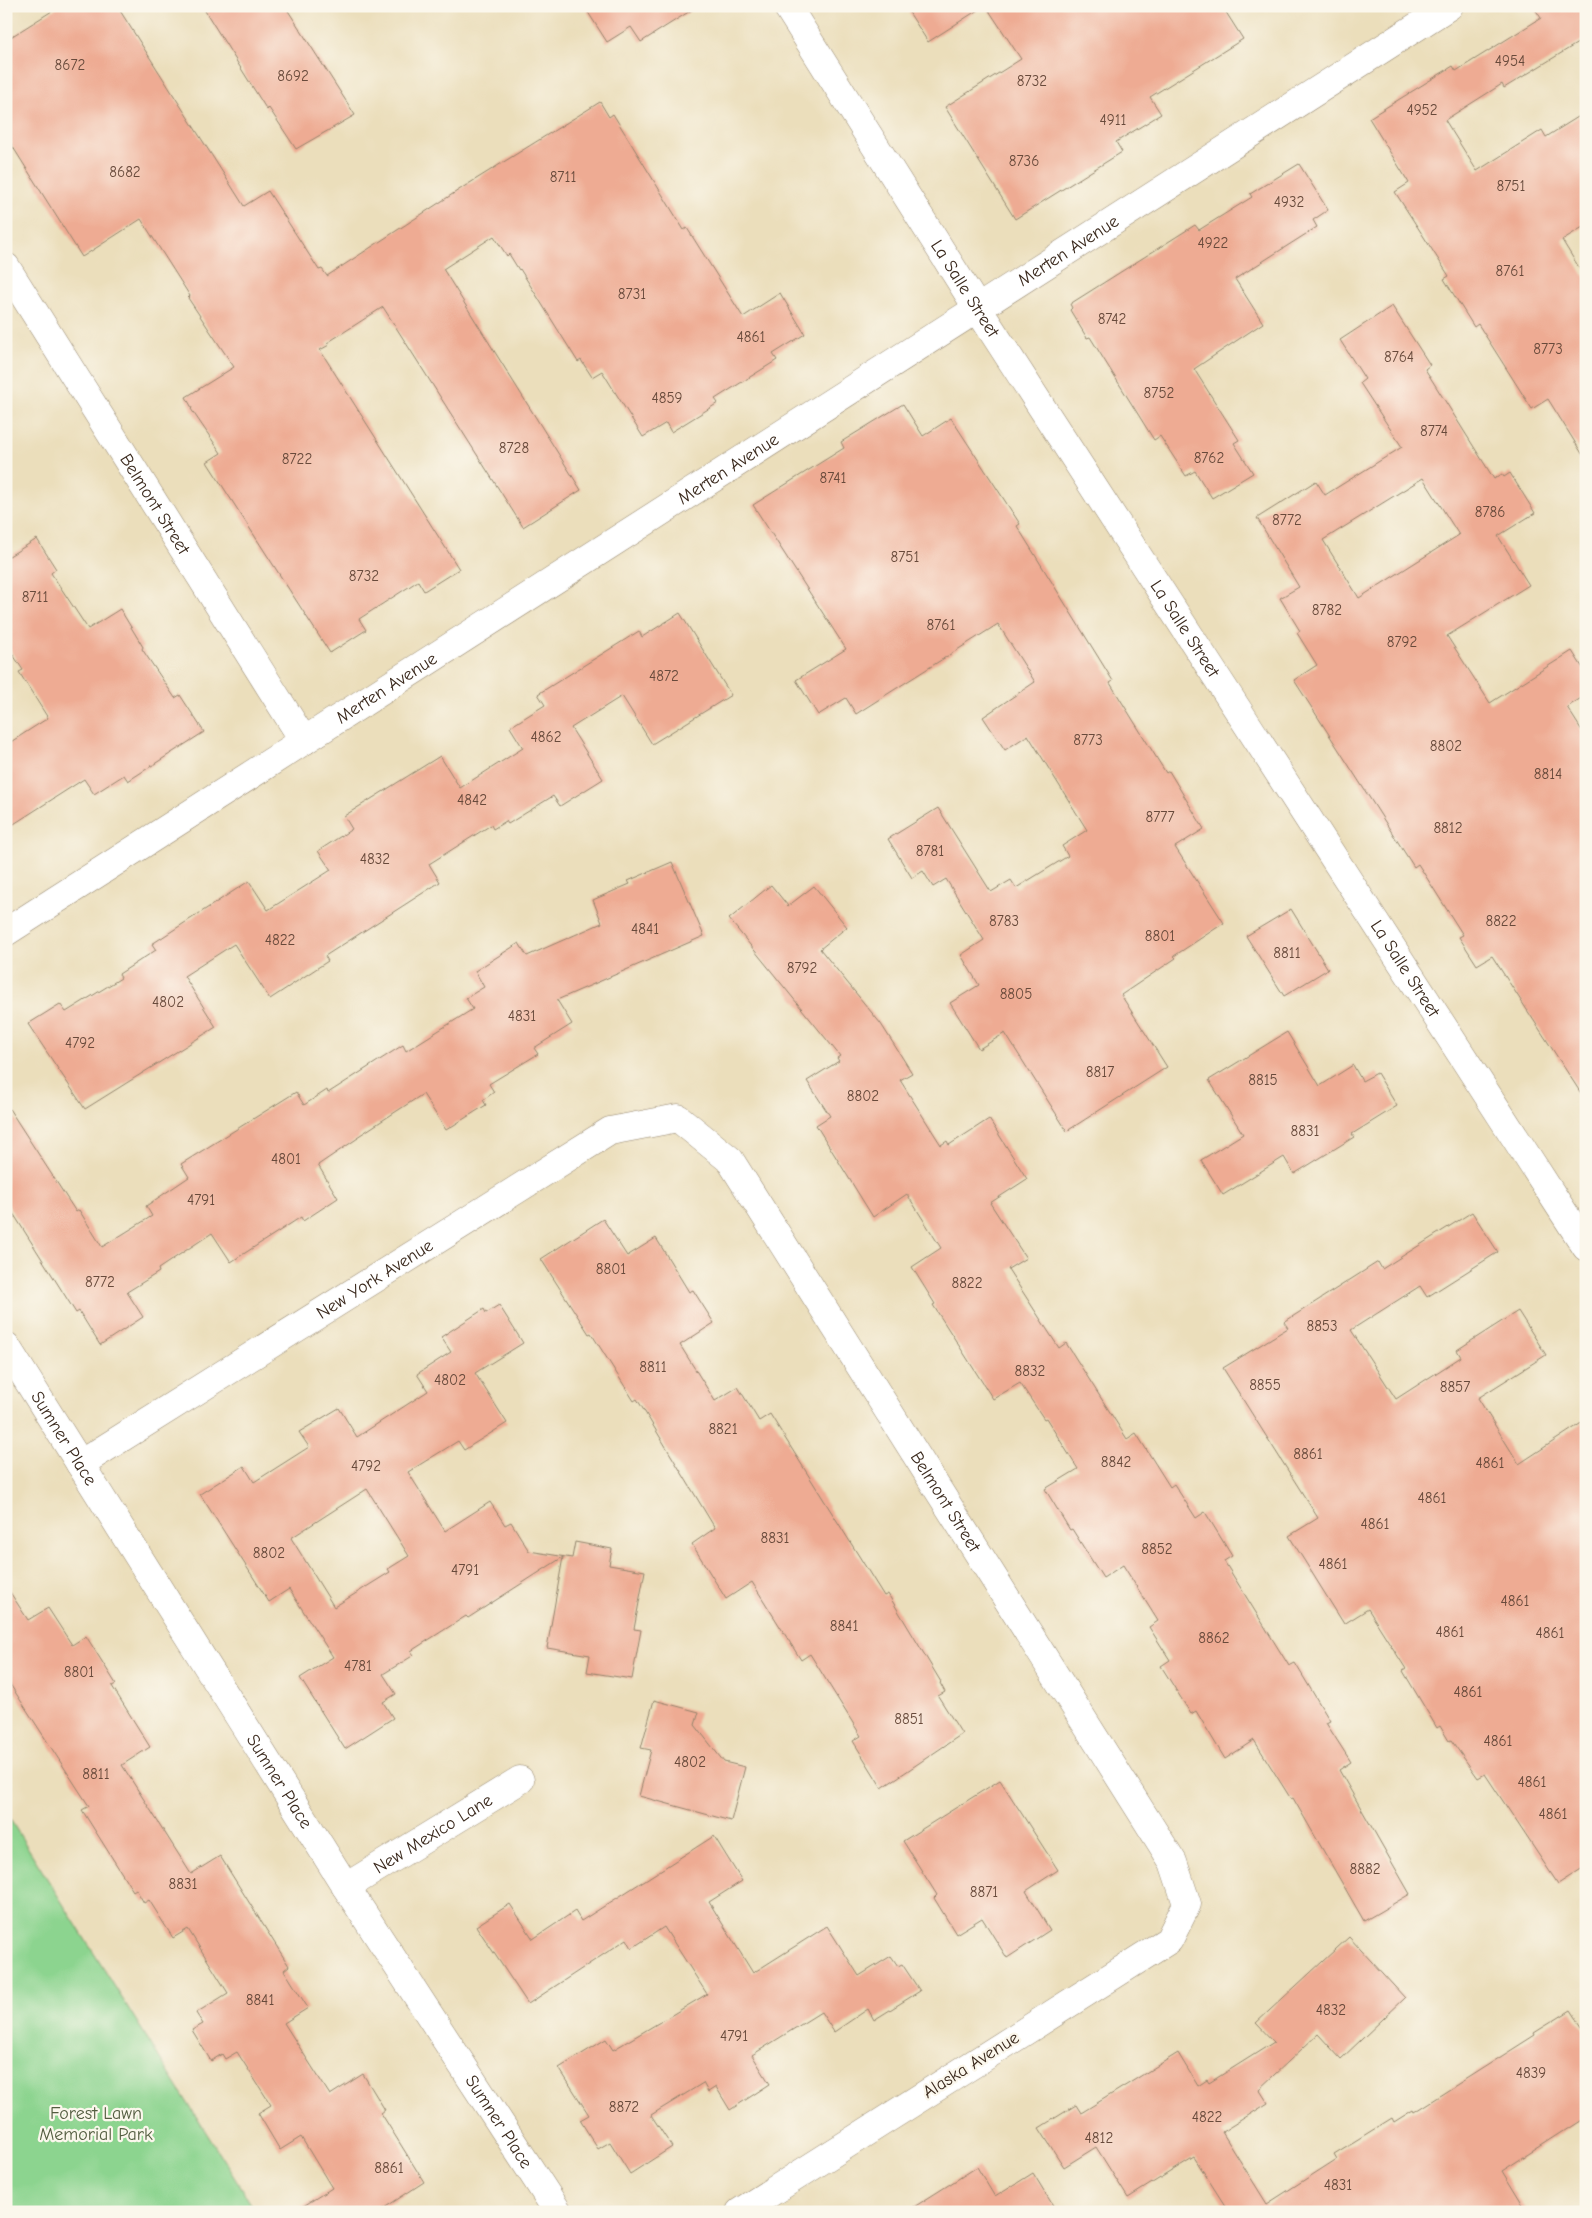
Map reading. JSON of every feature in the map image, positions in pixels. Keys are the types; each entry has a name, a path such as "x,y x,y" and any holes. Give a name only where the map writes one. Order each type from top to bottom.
{"street":[{"name":"La Salle Street","path":"787,6 978,309 1586,1247"},
{"name":"Merten Avenue","path":"6,932 1450,6"},
{"name":"Belmont Street","path":"6,267 304,741"},
{"name":"Belmont Street","path":"678,1118 730,1160 1173,1862 1187,1904"},
{"name":"New York Avenue","path":"80,1464 610,1131 678,1118"},
{"name":"Sumner Place","path":"6,1346 346,1887 558,2212"},
{"name":"New Mexico Lane","path":"346,1887 520,1780"},
{"name":"Alaska Avenue","path":"740,2212 1168,1940 1187,1904"}],"green space":[{"name":"Forest Lawn Memorial Park","path":"6,1813 256,2212 6,2212"}],"building":[{"path":"60,6 117,6 244,206 268,191 319,270 322,269 327,276 465,186 600,102 609,117 613,114 684,230 687,228 743,317 780,293 805,334 773,354 777,360 715,399 718,403 671,432 666,423 643,437 602,371 592,377 581,360 578,362 520,269 509,254 507,256 494,236 443,269 581,490 523,527 383,307 327,343 329,345 320,350 459,569 424,591 418,581 359,619 366,630 330,653 207,462 221,453 191,409 186,397 234,367 188,298 190,296 141,219 82,257 6,136 6,40"},
{"path":"202,6 285,6 355,115 296,149 269,108 267,110"},
{"path":"584,6 698,6 641,42 631,27 607,42"},
{"path":"905,6 984,6 928,42"},
{"path":"986,6 1222,6 1243,39 1150,97 1161,114 1116,142 1122,152 1015,219 945,107 1021,59"},
{"path":"1533,6 1586,6 1586,38 1504,88 1502,84 1445,120 1477,171 1542,130 1546,137 1586,112 1586,225 1562,240 1586,279 1586,460 1548,399 1532,409 1478,324 1474,327 1444,279 1449,276 1395,192 1409,183 1369,118 1453,66 1456,71 1541,18"},
{"path":"1299,164 1328,210 1313,220 1317,227 1235,279 1263,323 1194,369 1239,440 1234,443 1253,473 1212,498 1195,471 1186,476 1160,436 1154,440 1090,337 1087,338 1070,310 1072,308 1070,304 1195,225 1199,230 1252,197 1250,194"},
{"path":"1392,306 1430,365 1425,369 1494,479 1502,474 1504,477 1510,473 1535,513 1498,536 1529,585 1447,636 1490,703 1572,651 1586,673 1586,695 1567,707 1586,737 1586,1101 1492,956 1477,965 1459,937 1463,935 1418,864 1414,867 1294,680 1317,665 1297,633 1300,631 1280,598 1299,587 1257,518 1316,481 1325,495 1402,447 1360,383 1365,379 1340,340","holes":["1423,478 1459,535 1359,598 1323,540"]},
{"path":"903,404 923,436 951,418 1020,524 1017,526 1113,681 1110,683 1166,773 1169,771 1204,829 1175,847 1224,923 1174,956 1176,958 1121,995 1167,1067 1067,1131 1005,1033 979,1049 950,1003 979,985 961,955 984,940 946,879 933,887 923,871 912,878 888,839 938,808 991,892 1011,880 1016,888 1068,856 1062,846 1087,830 1028,735 1005,750 983,717 1035,682 998,624 856,714 846,698 818,715 796,680 846,649 753,505 844,448 841,442"},
{"path":"37,539 56,569 51,573 88,629 120,609 143,647 142,649 175,698 180,695 204,732 128,781 124,775 94,794 84,779 6,829 6,745 48,718 19,672 23,670 6,644 6,558"},
{"path":"680,613 731,695 652,744 622,696 571,728 603,779 560,806 553,796 508,824 506,821 493,829 491,825 429,864 440,882 325,956 328,961 270,999 234,944 184,976 216,1027 85,1109 28,1024 60,1004 66,1012 121,978 119,974 156,950 152,944 249,881 268,910 331,870 318,851 352,829 344,816 440,756 460,788 523,748 510,727 545,705 538,694 639,631 642,637"},
{"path":"672,862 704,936 557,1000 572,1024 534,1048 538,1054 489,1084 494,1092 483,1100 486,1105 446,1130 423,1094 357,1137 318,1165 338,1198 303,1221 301,1217 231,1262 212,1233 158,1269 159,1272 127,1292 143,1317 100,1345 79,1311 76,1313 6,1202 6,1104 76,1212 79,1210 102,1247 152,1216 146,1206 189,1177 181,1164 296,1092 304,1105 327,1090 328,1093 403,1045 406,1051 473,1009 466,998 484,987 475,971 519,943 527,956 602,923 593,900 630,884 628,881"},
{"path":"771,885 788,906 814,886 847,927 820,949 881,1024 912,1073 900,1080 941,1145 947,1141 949,1145 989,1119 1027,1179 990,1203 1026,1258 1008,1269 1059,1348 1066,1343 1127,1439 1136,1433 1170,1487 1174,1484 1196,1518 1205,1512 1232,1556 1224,1561 1289,1666 1295,1663 1330,1721 1326,1723 1351,1762 1339,1770 1410,1894 1364,1921 1293,1798 1291,1799 1254,1740 1225,1759 1196,1711 1191,1714 1161,1666 1170,1660 1149,1627 1158,1621 1123,1565 1103,1578 1072,1529 1070,1530 1045,1489 1078,1469 1046,1418 1044,1419 1020,1383 993,1399 933,1305 935,1304 912,1267 941,1248 907,1194 873,1217 816,1125 830,1116 807,1081 839,1061 837,1058 840,1056 729,919"},
{"path":"1291,909 1328,969 1284,996 1246,936"},
{"path":"1287,1032 1320,1086 1353,1065 1362,1081 1377,1073 1397,1106 1352,1134 1354,1137 1294,1174 1284,1157 1223,1195 1201,1160 1243,1134 1209,1080"},
{"path":"1472,1212 1498,1252 1427,1297 1420,1286 1351,1330 1396,1399 1461,1357 1457,1350 1518,1311 1546,1355 1478,1398 1519,1464 1586,1420 1586,1866 1558,1884 1485,1774 1478,1778 1451,1740 1449,1741 1440,1726 1437,1728 1403,1671 1406,1669 1368,1609 1344,1624 1289,1536 1318,1518 1223,1368 1288,1328 1284,1322 1378,1262 1382,1269"},
{"path":"603,1219 627,1256 656,1238 689,1292 693,1290 714,1323 680,1345 715,1401 738,1387 759,1421 770,1414 884,1596 888,1594 941,1682 945,1692 938,1696 962,1734 882,1788 853,1741 861,1736 810,1654 801,1660 752,1582 726,1599 692,1544 715,1528 637,1399 634,1401 541,1259"},
{"path":"499,1305 523,1343 475,1373 507,1423 464,1450 458,1441 408,1472 445,1531 490,1502 505,1525 511,1522 529,1551 572,1558 575,1542 612,1549 609,1565 645,1571 634,1629 641,1630 632,1679 587,1672 590,1655 547,1648 563,1557 468,1618 466,1616 411,1651 414,1655 383,1674 396,1694 383,1702 393,1718 345,1749 300,1678 333,1657 289,1589 269,1602 200,1494 244,1466 254,1482 309,1447 299,1432 339,1408 357,1437 428,1391 417,1374 451,1352 441,1337 484,1309 486,1313","holes":["367,1489 409,1556 388,1569 390,1572 334,1607 291,1538"]},
{"path":"6,1586 28,1620 48,1608 72,1645 86,1636 116,1684 112,1686 150,1747 122,1765 191,1874 220,1856 289,1966 284,1970 308,2008 284,2023 330,2095 363,2074 385,2110 381,2113 424,2182 378,2212 294,2212 332,2188 301,2137 280,2150 258,2113 271,2105 237,2052 225,2059 222,2054 211,2061 192,2030 203,2024 196,2013 228,1993 188,1929 173,1938 149,1900 144,1903 136,1889 133,1891 82,1810 89,1806 6,1678"},
{"path":"654,1700 699,1712 695,1725 724,1762 745,1767 731,1821 639,1796 651,1750 641,1748"},
{"path":"1000,1780 1058,1870 1026,1891 1050,1930 1007,1958 982,1918 956,1934 934,1898 937,1895 903,1841"},
{"path":"714,1836 742,1881 709,1902 753,1973 827,1926 859,1976 891,1956 898,1966 902,1964 920,1991 874,2020 868,2009 834,2032 821,2012 752,2055 770,2084 730,2110 716,2087 708,2092 703,2083 651,2115 672,2147 630,2174 610,2142 598,2149 580,2120 589,2115 559,2068 606,2039 613,2050 707,1994 664,1927 632,1948 627,1939 528,2004 476,1926 510,1904 533,1939 575,1911 581,1921"},
{"path":"1349,1937 1405,1998 1341,2059 1318,2034 1259,2089 1268,2103 1222,2132 1267,2204 1337,2159 1334,2154 1392,2118 1394,2122 1413,2110 1414,2112 1571,2010 1586,2033 1586,2117 1502,2171 1527,2212 1229,2212 1194,2157 1128,2198 1096,2147 1064,2167 1039,2128 1076,2105 1081,2113 1178,2053 1198,2086 1207,2080 1209,2083 1274,2042 1256,2023"},
{"path":"977,2167 995,2197 1033,2173 1057,2212 906,2212"}]}
